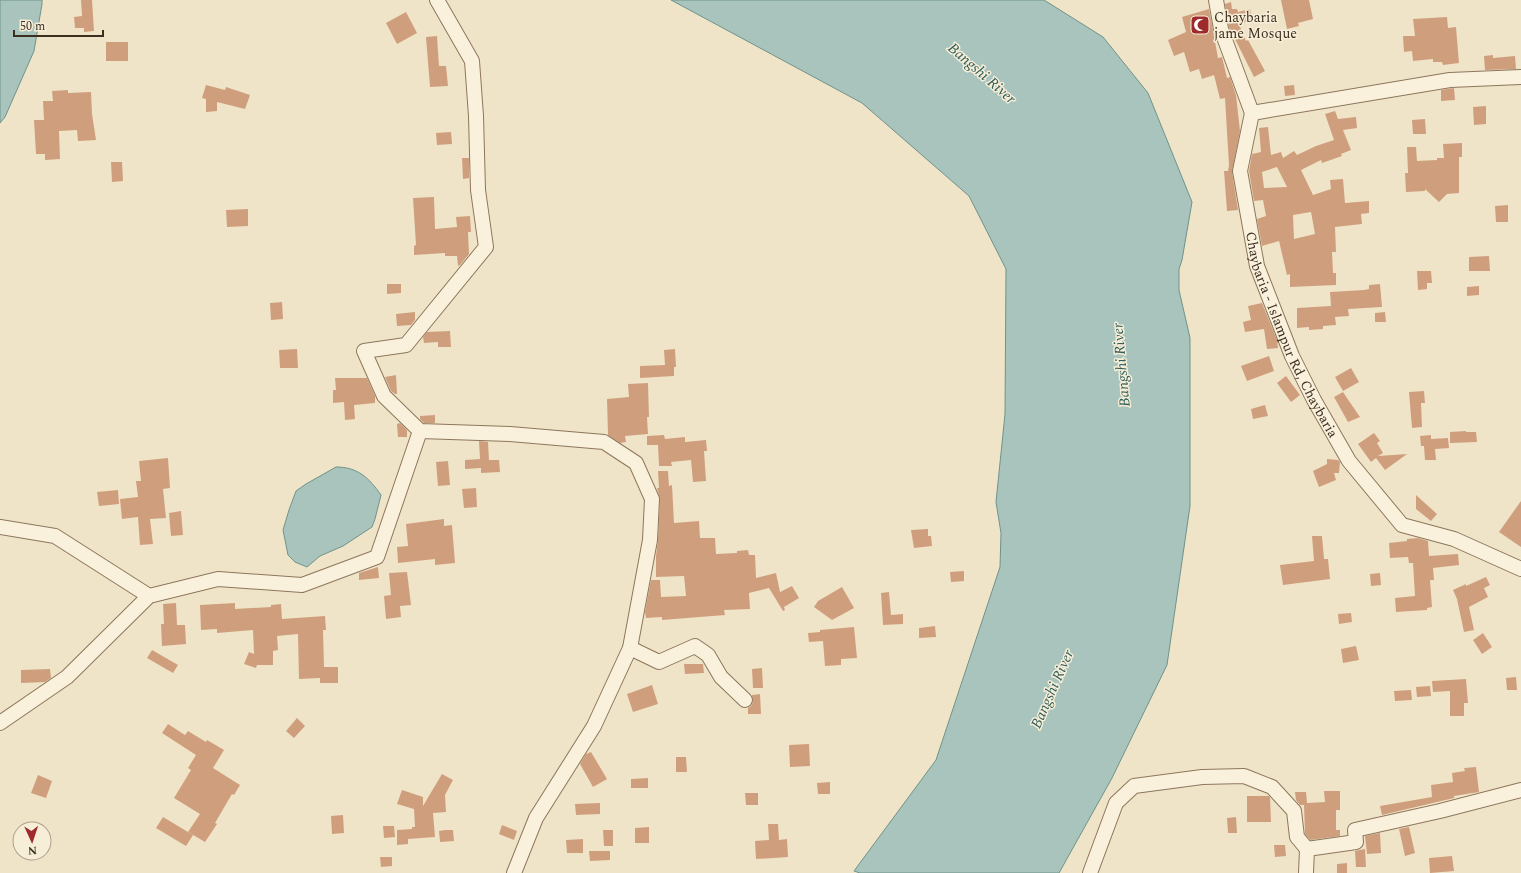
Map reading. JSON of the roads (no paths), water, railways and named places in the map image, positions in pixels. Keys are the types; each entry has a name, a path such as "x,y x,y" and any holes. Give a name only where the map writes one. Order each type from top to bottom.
{"street":[{"path":"437,0 472,61 476,116 478,190 486,247 406,345 364,351 384,396 420,431 510,434 604,442 636,463 652,499 650,540 630,648 594,726 536,818 514,873"},
{"path":"1216,0 1221,29 1252,113 1450,80 1521,77"},
{"name":"Chaybaria - Islampur Rd, Chaybaria","path":"1252,113 1240,171 1257,266 1292,356 1314,400 1349,461 1402,525 1454,539 1521,569"},
{"path":"0,722 67,677 149,596 218,579 302,585 377,557 420,431"},
{"path":"0,527 55,536 149,596"},
{"path":"630,648 658,662 695,646 708,655 721,677 745,700"},
{"path":"1090,873 1116,803 1134,786 1202,777 1244,776 1272,787 1294,812 1297,837 1307,849 1306,873"},
{"path":"1307,849 1356,842 1355,830 1440,811 1521,790"}],"water":[{"path":"0,0 42,0 42,4 34,51 5,117 0,123"},
{"name":"Bangshi River","path":"671,0 1044,0 1103,37 1148,93 1192,202 1182,260 1179,269 1179,290 1190,338 1190,506 1167,665 1112,778 1059,873 860,873 854,871 936,760 1000,567 1001,533 996,502 1005,414 1006,269 969,196 862,103"},
{"path":"336,467 357,471 377,489 381,495 375,519 372,527 343,546 320,556 307,567 295,562 288,555 283,530 296,491"}],"place":[{"name":"Chaybaria jame Mosque","path":"1200,25"}]}
